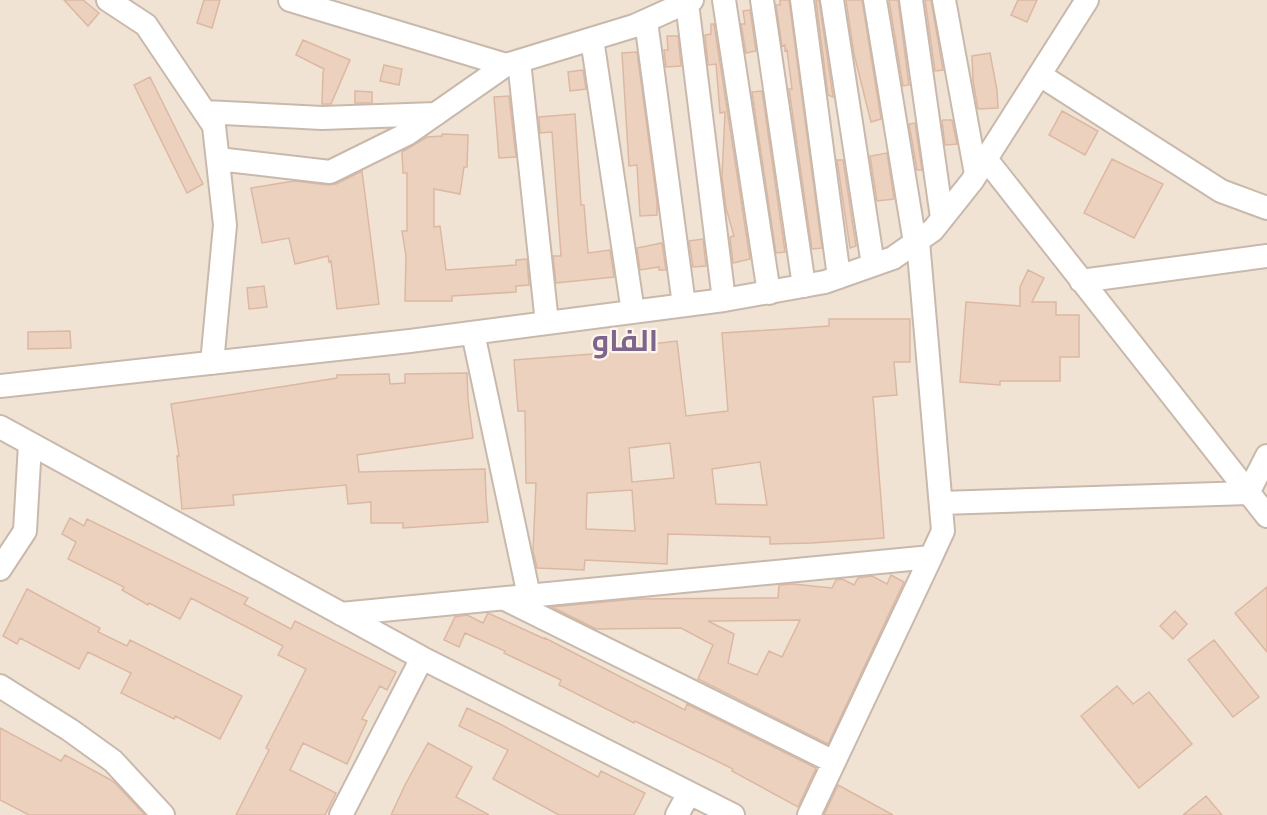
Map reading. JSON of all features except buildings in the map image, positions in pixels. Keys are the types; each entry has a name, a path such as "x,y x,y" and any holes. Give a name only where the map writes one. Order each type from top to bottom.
{"street":[{"path":"108,0 146,25 214,126 225,225 212,363"},
{"path":"290,0 512,63"},
{"path":"724,0 769,293"},
{"path":"762,0 804,286"},
{"path":"802,0 839,277"},
{"path":"832,0 873,265"},
{"path":"809,815 943,531 916,242 875,0"},
{"path":"911,0 942,218"},
{"path":"944,0 981,167 1081,281 1267,516"},
{"path":"0,386 473,333 724,300 825,282 893,258 933,230 981,167 1087,0"},
{"path":"218,159 330,172 407,134 512,63 634,26 689,1 724,300"},
{"path":"646,21 684,305"},
{"path":"592,39 633,312"},
{"path":"512,63 547,323"},
{"path":"1040,75 1221,191 1267,208"},
{"path":"205,112 322,118 436,114"},
{"path":"1081,281 1267,256"},
{"path":"473,333 529,596"},
{"path":"0,427 422,658 733,815"},
{"path":"0,569 25,531 30,444"},
{"path":"1248,493 1267,456"},
{"path":"940,503 1248,493"},
{"path":"341,614 931,557"},
{"path":"504,598 834,762"},
{"path":"341,815 422,658"},
{"path":"0,686 70,730 113,761 163,815"},
{"path":"677,815 689,793"}],"shaded area":[{"path":"0,0 1267,0 1267,815 0,815"}],"district":[{"name":"الفاو","path":"625,339"}]}
